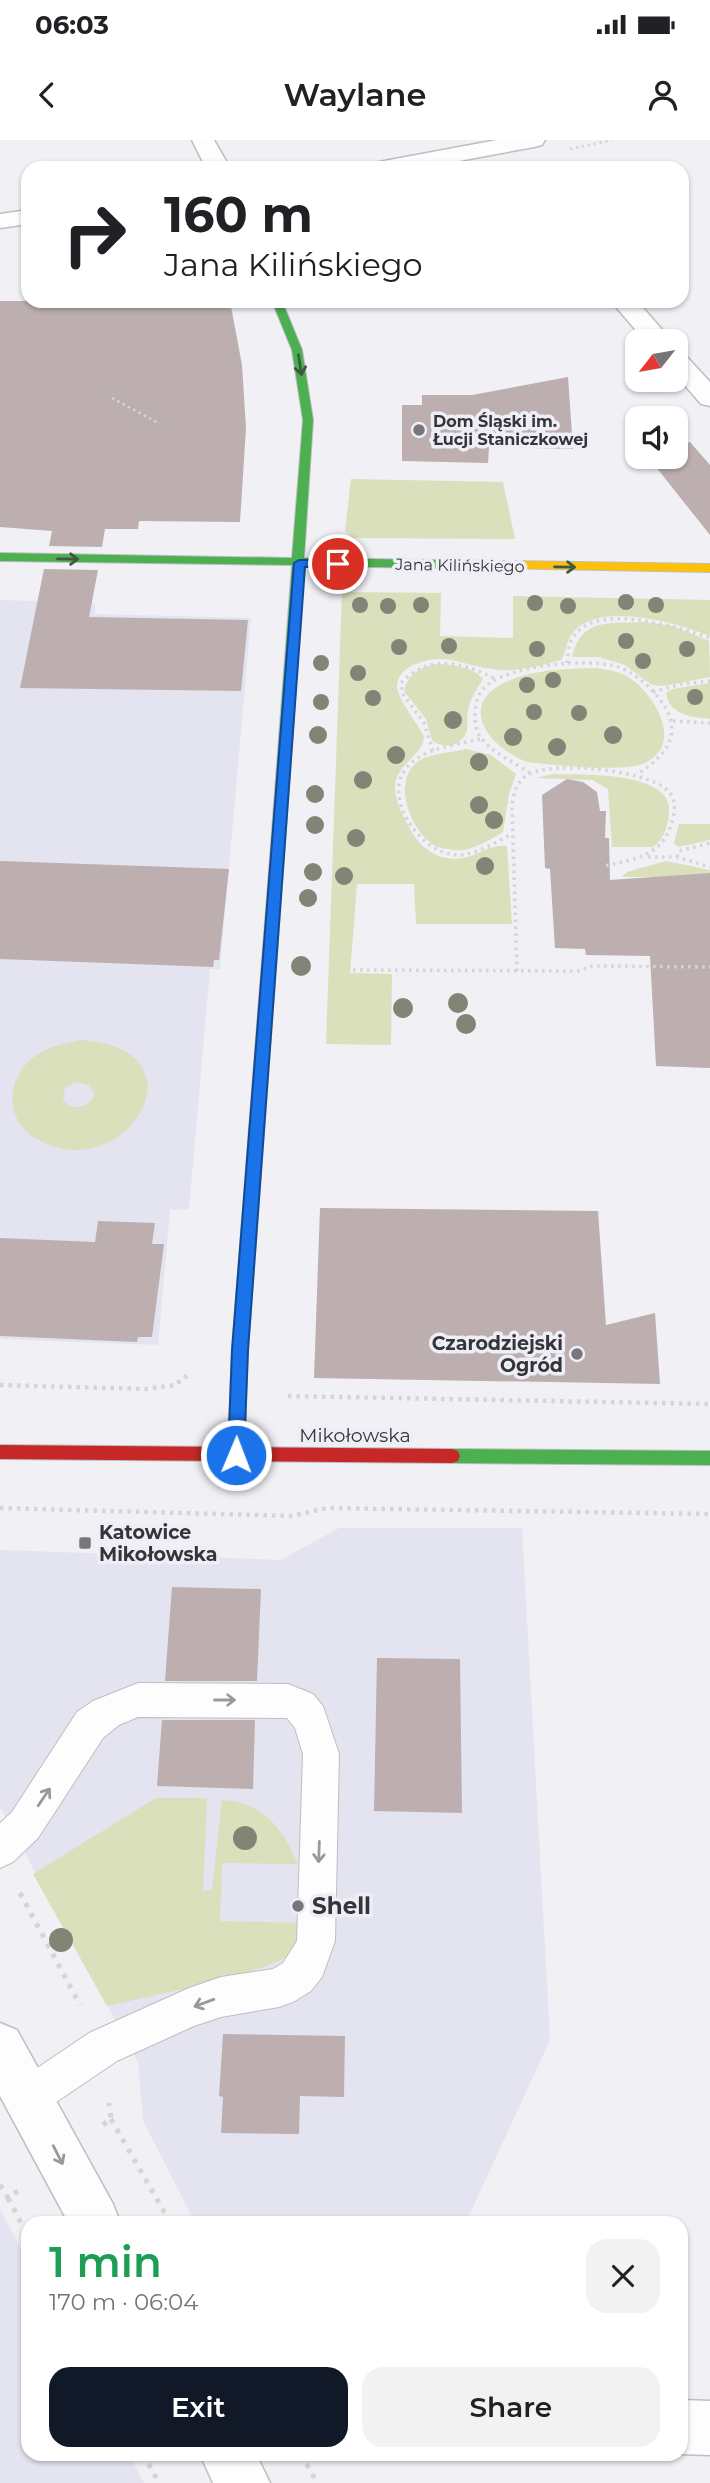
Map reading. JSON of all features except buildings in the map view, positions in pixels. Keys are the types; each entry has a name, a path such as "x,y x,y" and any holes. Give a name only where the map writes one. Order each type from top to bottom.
{"street":[{"path":"203,140 214,161"},
{"path":"415,161 487,145 534,140"},
{"path":"487,145 501,161"},
{"path":"0,221 21,219"},
{"path":"236,1455 240,1350 309,420 298,350 280,308"},
{"path":"629,308 648,329"},
{"path":"688,361 706,357"},
{"path":"688,375 710,398"},
{"name":"Jana Kilińskiego","path":"0,557 710,568"},
{"name":"Mikołowska","path":"0,1452 710,1458"},
{"path":"11,2075 92,2216"},
{"path":"688,2427 710,2428"},
{"path":"231,2461 243,2483"}],"lane":[{"path":"0,1849 25,1825 90,1725 121,1706 138,1700 289,1701 300,1706 310,1718 316,1733 321,1771 317,1941 308,1963 297,1977 279,1988 221,1997 103,2047 11,2075"}],"path":[{"path":"111,398 160,424"},
{"path":"567,663 572,640 584,626 604,620 642,620 672,625 710,639"},
{"path":"433,751 424,723 402,693 401,683 410,671 440,661 482,670 497,680"},
{"path":"530,774 480,738 475,723 475,702 486,685 497,680 567,663 596,662 616,666 633,674 653,692 673,721 669,747 657,763 637,775"},
{"path":"653,692 681,684 710,681"},
{"path":"673,721 710,723"},
{"path":"480,738 433,751 407,767 401,782 401,802 425,844 436,851 456,855 469,853 512,834"},
{"path":"517,971 513,794 522,779 546,768 637,775 664,788 675,803 668,839 647,857"},
{"path":"677,857 679,851 710,843"},
{"path":"604,866 647,857 677,857 710,867"},
{"path":"353,970 578,971 592,966 710,967"},
{"path":"0,1385 146,1389 175,1385 189,1374 194,1364"},
{"path":"280,1388 289,1397 710,1404"},
{"path":"0,1508 292,1516 327,1507 710,1514"},
{"path":"111,2119 167,2216"},
{"path":"8,2198 21,2223"},
{"path":"147,2461 159,2483"},
{"path":"305,2461 317,2483"}],"shaded area":[{"path":"0,600 95,603 95,614 251,618 220,969 210,969 189,1209 170,1210 158,1345 0,1339"},
{"name":"Shell","path":"339,1528 522,1528 550,2040 469,2216 192,2216 143,2121 138,2062 0,1807 0,1550 281,1560"},
{"path":"0,2209 21,2249 21,2461 133,2461 144,2483 0,2483"}],"green space":[{"path":"351,479 503,482 515,539 353,538 345,531"},
{"path":"342,592 441,593 440,636 513,638 513,596 710,600 710,636 640,617 603,617 587,622 574,631 561,660 536,667 500,670 435,659 413,665 400,675 397,685 400,696 424,737 418,750 396,778 397,802 414,836 434,854 452,859 507,846 512,924 416,924 414,884 357,884 350,973 392,974 391,1045 326,1044"},
{"path":"643,622 673,626 709,641 710,677 664,686 652,685 625,665 599,657 572,657 583,635 598,625"},
{"path":"438,664 469,669 483,679 469,706 466,733 460,741 450,745 441,745 432,740 426,719 404,691 416,672"},
{"path":"597,668 628,677 655,706 664,732 663,744 657,755 645,763 604,768 527,762 501,747 484,726 481,714 483,703 491,692 506,682 539,672"},
{"path":"710,683 710,719 682,714 668,700 666,693 672,689"},
{"path":"466,749 491,755 516,774 509,794 503,832 468,849 446,849 427,840 419,831 408,809 405,785 408,774 419,761"},
{"path":"553,774 603,775 642,782 657,789 667,800 669,814 662,837 653,847 612,847 608,789 592,780 536,778"},
{"path":"679,824 710,824 710,840 678,847 674,843"},
{"path":"666,861 710,870 710,877 622,877 627,872"},
{"path":"81,1040 120,1049 142,1066 148,1089 141,1112 124,1132 99,1146 69,1150 37,1139 26,1130 18,1120 13,1096 20,1072 29,1062 50,1048","holes":["75,1082 90,1085 94,1093 91,1101 85,1105 69,1106 63,1100 65,1088"]},
{"path":"156,1798 207,1798 203,1891 212,1890 222,1800 250,1806 270,1820 285,1839 298,1864 222,1863 220,1921 302,1923 299,1940 296,1949 286,1957 266,1966 209,1983 107,2006 33,1874"}],"traffic: fast":[{"path":"277,858 308,420 297,350 280,308"},
{"path":"0,557 501,565"},
{"path":"452,1456 710,1458"}],"traffic: slow":[{"path":"501,565 710,568"},
{"path":"236,1455 240,1350 277,858"}],"traffic: jam":[{"path":"0,1452 452,1456"}],"place":[{"name":"Dom Śląski im. Łucji Staniczkowej","path":"419,430"},
{"name":"Czarodziejski Ogród","path":"577,1354"},
{"name":"Katowice Mikołowska","path":"85,1543"},
{"name":"Shell","path":"298,1906"}],"route":[{"path":"236,1455 240,1350 299,563 338,564"}]}
